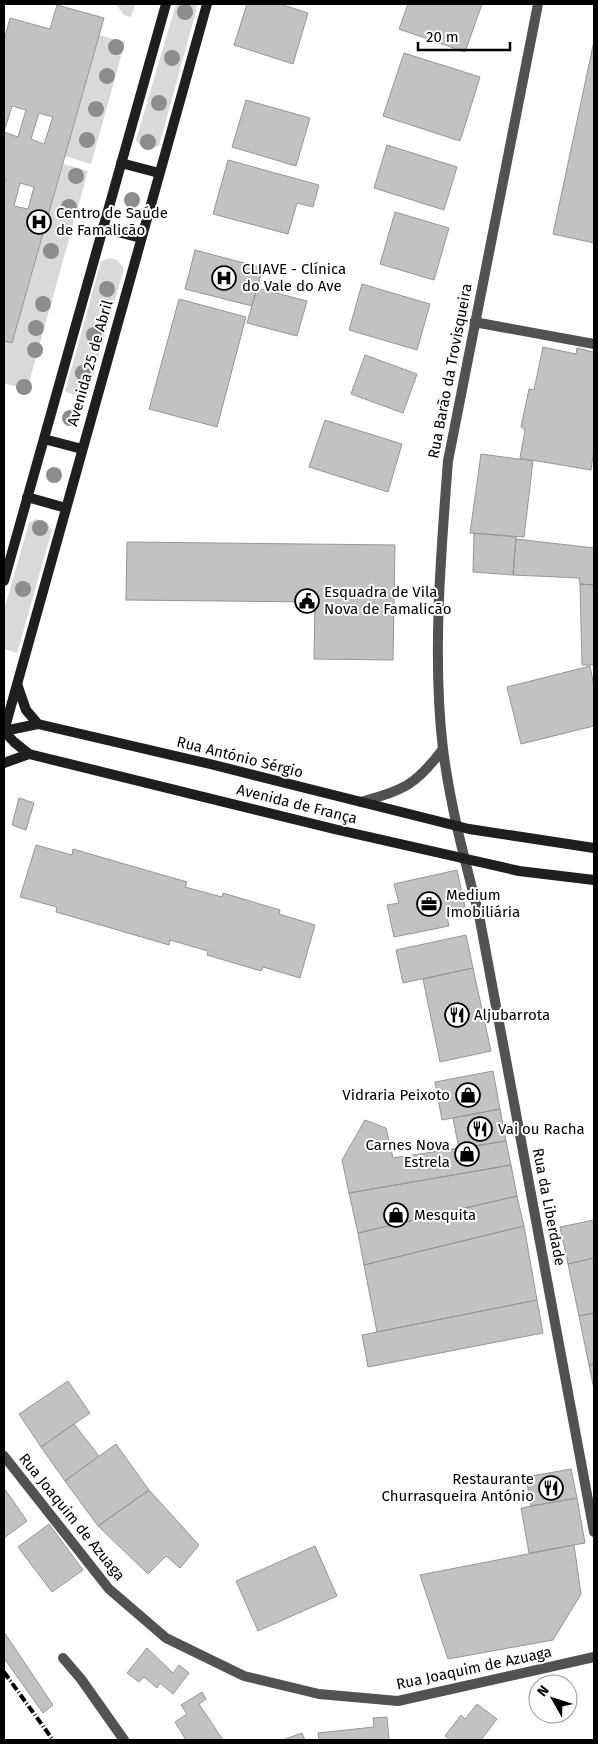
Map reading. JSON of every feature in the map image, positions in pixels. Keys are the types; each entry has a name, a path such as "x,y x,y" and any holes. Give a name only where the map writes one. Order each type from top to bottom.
{"main road":[{"name":"Avenida 25 de Abril","path":"4,581 166,4"},
{"name":"Avenida 25 de Abril","path":"4,731 207,4"},
{"path":"121,163 159,173"},
{"path":"102,228 141,238"},
{"path":"44,439 82,449"},
{"path":"27,497 66,508"},
{"path":"17,684 26,710 38,724"},
{"name":"Rua António Sérgio","path":"4,731 38,724 210,764 463,828"},
{"name":"Avenida de França","path":"4,731 29,754 334,829 465,859 519,871 594,880"},
{"path":"4,763 29,754"},
{"path":"463,828 594,848"}],"street":[{"name":"Rua Barão da Trovisqueira","path":"465,859 463,828 443,749 439,636 442,538 448,462 538,4"},
{"path":"474,322 594,344"},
{"path":"361,802 410,786 428,769 443,749"},
{"name":"Rua da Liberdade","path":"465,859 480,925 594,1532"},
{"name":"Rua Joaquim de Azuaga","path":"4,1456 109,1589 166,1638 244,1676 318,1694 398,1701 594,1657"},
{"path":"63,1658 81,1679 124,1740"}],"shaded area":[{"path":"116,4 135,4 131,17 124,15"},
{"path":"176,4 198,4 159,146 146,148 136,140"},
{"path":"99,35 125,42 91,164 65,156"},
{"path":"63,164 88,171 27,390 4,383 4,341 12,343"},
{"path":"110,258 117,260 124,268 87,398 65,392 101,261"},
{"path":"36,519 47,523 52,530 17,653 4,649 4,610 29,523"}],"building":[{"path":"247,4 280,4 308,13 293,64 234,45"},
{"path":"408,4 482,4 465,52 399,29"},
{"path":"57,5 104,18 12,343 4,341 4,187 6,179 4,178 4,132 4,41 10,18 50,29","holes":["12,106 26,110 18,137 4,132","39,113 53,117 44,144 31,139","20,183 34,187 28,209 14,206"]},
{"path":"594,41 594,243 553,234"},
{"path":"404,53 480,77 460,141 383,116"},
{"path":"246,100 310,118 296,166 232,147"},
{"path":"387,145 457,167 444,210 374,188"},
{"path":"228,160 319,185 313,207 297,203 288,234 213,214"},
{"path":"395,212 449,228 434,280 380,264"},
{"name":"CLIAVE - Clínica do Vale do Ave","path":"195,250 263,268 252,306 185,289"},
{"path":"362,284 430,304 417,350 349,330"},
{"path":"257,288 307,301 297,336 247,323"},
{"path":"179,299 246,317 217,427 149,409"},
{"path":"543,347 576,354 577,348 594,352 594,450 591,470 520,458 525,430 521,427 529,389 534,390"},
{"path":"365,355 417,374 403,413 351,394"},
{"path":"325,420 402,444 388,492 309,467"},
{"path":"481,454 533,461 524,537 470,533"},
{"path":"474,533 516,537 513,575 473,572"},
{"path":"516,539 594,548 594,585 580,584 579,578 513,575"},
{"name":"Esquadra de Vila Nova de Famalicão","path":"127,542 395,545 393,660 314,659 315,602 126,600"},
{"path":"580,584 594,585 594,665 582,665"},
{"path":"590,666 594,686 594,726 521,744 507,687"},
{"path":"19,798 34,803 26,830 12,825"},
{"path":"36,845 72,855 73,849 187,882 185,887 222,897 223,893 280,910 279,914 315,925 300,978 263,967 261,971 207,955 208,951 170,940 169,945 56,912 57,907 20,897"},
{"name":"Medium Imobiliária","path":"457,870 466,912 447,917 449,926 394,937 387,905 399,903 394,884"},
{"path":"466,935 473,968 403,983 396,950"},
{"name":"Aljubarrota","path":"473,968 491,1051 440,1062 423,979"},
{"name":"Vidraria Peixoto","path":"493,1071 500,1109 442,1120 435,1082"},
{"name":"Vai ou Racha","path":"500,1109 506,1141 459,1149 453,1118"},
{"name":"Carnes Nova Estrela","path":"365,1120 386,1128 393,1158 506,1141 511,1165 349,1193 342,1160"},
{"name":"Mesquita","path":"511,1165 517,1196 358,1233 349,1193"},
{"path":"517,1196 524,1226 364,1265 358,1233"},
{"path":"594,1220 594,1258 568,1264 560,1227"},
{"path":"524,1226 537,1300 377,1332 364,1265"},
{"path":"594,1258 594,1313 579,1316 568,1264"},
{"path":"537,1300 543,1333 368,1367 362,1335"},
{"path":"594,1313 594,1364 589,1365 579,1316"},
{"path":"594,1364 594,1389 589,1365"},
{"path":"68,1381 90,1413 41,1447 19,1414"},
{"path":"74,1424 99,1456 65,1481 41,1447"},
{"path":"116,1444 149,1490 98,1526 65,1481"},
{"name":"Restaurante Churrasqueira António","path":"571,1469 577,1498 531,1506 526,1477"},
{"path":"4,1488 27,1521 4,1538"},
{"path":"149,1490 199,1545 180,1568 166,1556 148,1574 98,1526"},
{"path":"577,1498 585,1543 529,1553 521,1508"},
{"path":"49,1524 83,1570 52,1592 18,1547"},
{"path":"574,1545 581,1594 553,1640 448,1659 420,1575"},
{"path":"315,1546 337,1596 258,1631 236,1581"},
{"path":"4,1632 53,1705 43,1713 4,1658"},
{"path":"147,1648 173,1673 179,1665 189,1673 173,1694 160,1683 157,1688 144,1677 139,1682 127,1673"},
{"path":"202,1692 206,1699 199,1704 223,1740 186,1740 175,1722 187,1714 181,1705"},
{"path":"477,1704 497,1719 481,1740 450,1740 445,1736 461,1715 465,1719"},
{"path":"387,1717 389,1740 319,1740 318,1733 374,1727 373,1718"},
{"path":"302,1733 305,1740 285,1740 285,1739"}],"railway":[{"path":"4,1672 53,1740"}],"place":[{"name":"Centro de Saúde de Famalicão","path":"39,222"},
{"name":"CLIAVE - Clínica do Vale do Ave","path":"224,278"},
{"name":"Esquadra de Vila Nova de Famalicão","path":"307,601"},
{"name":"Medium Imobiliária","path":"429,904"},
{"name":"Aljubarrota","path":"457,1015"},
{"name":"Vidraria Peixoto","path":"468,1095"},
{"name":"Vai ou Racha","path":"480,1129"},
{"name":"Carnes Nova Estrela","path":"467,1154"},
{"name":"Mesquita","path":"396,1215"},
{"name":"Restaurante Churrasqueira António","path":"551,1488"}]}
